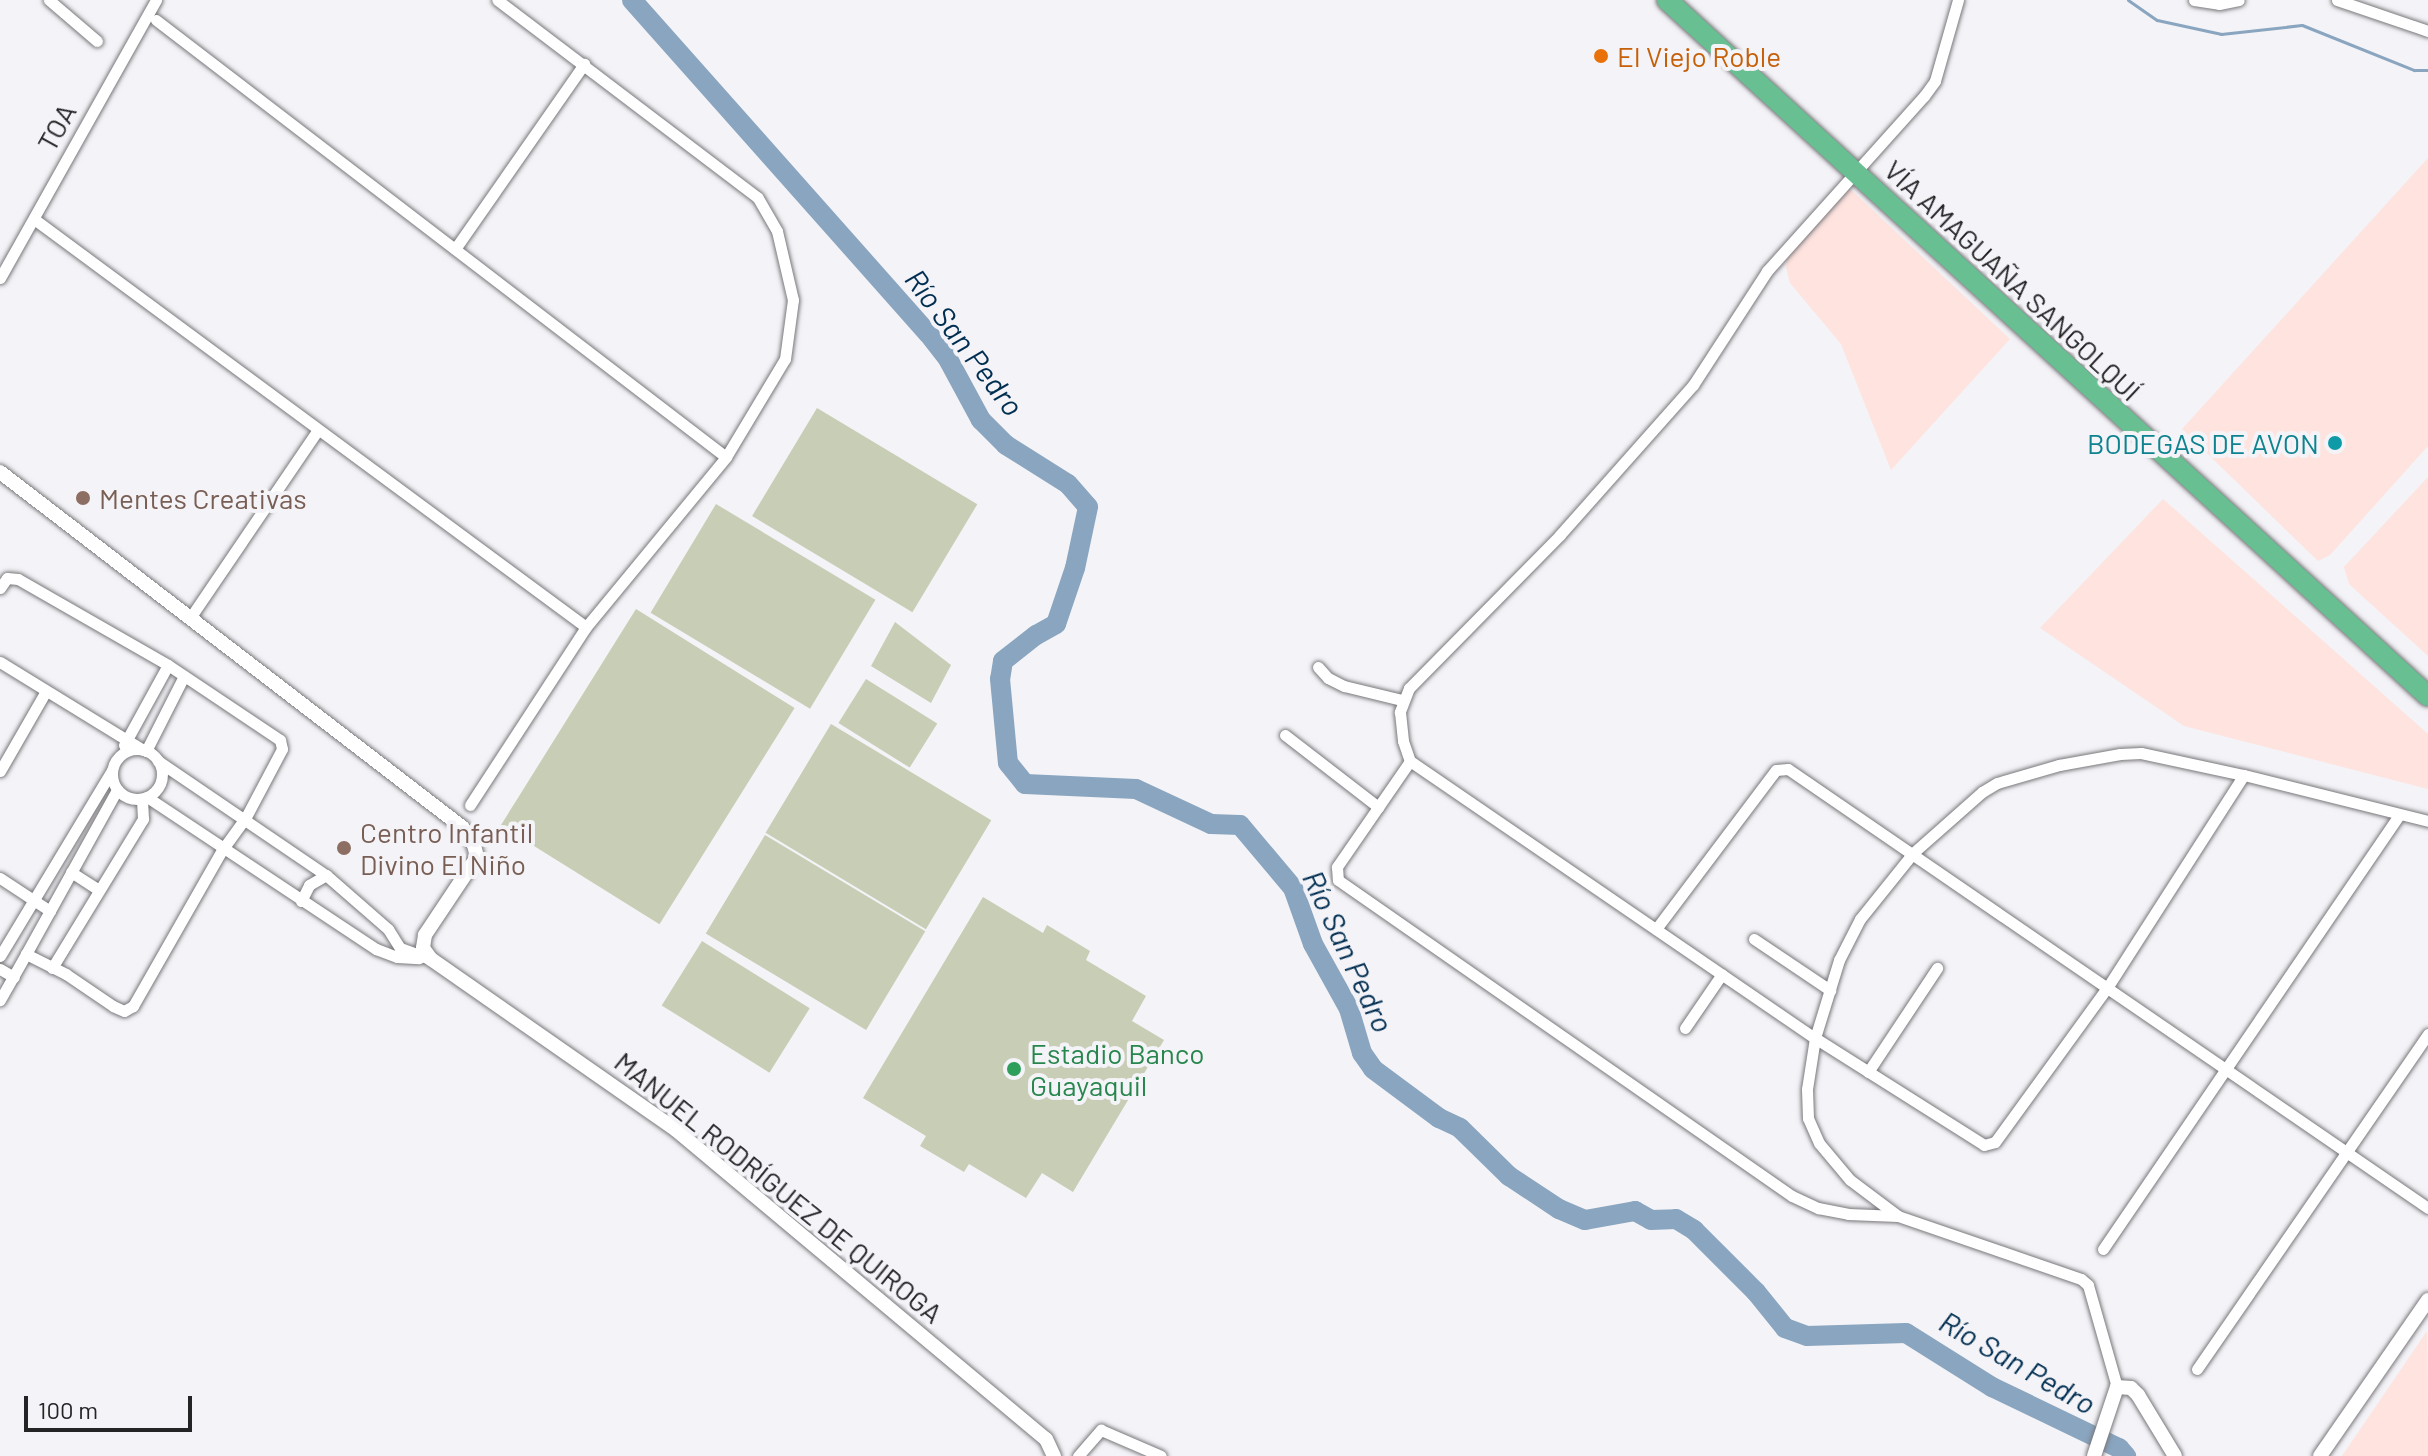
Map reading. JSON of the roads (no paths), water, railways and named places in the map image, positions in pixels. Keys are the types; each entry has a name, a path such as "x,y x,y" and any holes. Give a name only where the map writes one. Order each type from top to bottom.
{"highway":[{"name":"VÍA AMAGUAÑA SANGOLQUÍ","path":"1667,0 2428,696"}],"street":[{"path":"49,0 97,41"},
{"name":"TOA","path":"0,278 156,0"},
{"path":"470,805 586,627 726,457 785,359 793,300 777,231 757,197 497,0"},
{"path":"1958,0 1935,81 1767,271 1693,385 1575,518 1409,688 1402,700 1403,741 1410,761 1815,1038 1973,1142 1984,1145 1995,1142 2107,988 2244,775"},
{"path":"2194,0 2219,4 2239,0"},
{"path":"2337,0 2428,31"},
{"path":"156,20 726,457"},
{"path":"455,249 584,64"},
{"path":"34,219 586,627"},
{"path":"190,618 317,431"},
{"path":"0,472 462,827 477,857 425,935 423,948 431,959"},
{"path":"0,588 7,578 18,579 168,665 282,744 282,754 246,817 222,850 133,1006 127,1011 113,1006 26,954"},
{"path":"0,662 246,817 326,875 388,929 400,948 431,959"},
{"path":"0,956 112,770 168,665"},
{"path":"1318,667 1328,678 1344,686 1402,700"},
{"path":"144,751 184,676"},
{"path":"0,771 46,691"},
{"path":"1285,735 1378,807"},
{"path":"120,755 144,751"},
{"path":"1898,1216 1850,1180 1819,1143 1808,1118 1807,1089 1815,1038 1839,960 1860,919 1913,853 1982,792 1997,783 2059,765 2141,753 2428,821"},
{"path":"52,968 143,819 144,798 160,782 158,761"},
{"path":"1410,761 1337,867 1338,880 1792,1196 1818,1208 1848,1214 1898,1216 2081,1279 2088,1285 2092,1296 2114,1393 2094,1456"},
{"path":"1656,929 1776,770 1782,767 1913,853 2428,1208"},
{"path":"112,770 117,790 129,798 144,798 376,949 397,957 431,959"},
{"path":"0,1000 117,790"},
{"path":"2103,1249 2229,1069 2399,815"},
{"path":"71,872 99,890"},
{"path":"301,901 309,885 326,875"},
{"path":"0,878 50,911"},
{"path":"1754,939 1830,990"},
{"name":"MANUEL RODRÍGUEZ DE QUIROGA","path":"431,959 676,1130 1046,1439 1054,1456"},
{"path":"1868,1072 1937,968"},
{"path":"0,969 14,977"},
{"path":"1685,1028 1722,974"},
{"path":"2197,1369 2428,1034"},
{"path":"2320,1456 2428,1300"},
{"path":"2114,1393 2131,1388 2138,1395 2175,1456"},
{"path":"1078,1456 1094,1434 1105,1430 1161,1456"}],"waterway":[{"name":"Río San Pedro","path":"632,0 928,333 948,359 981,420 1006,445 1068,484 1088,507 1075,568 1056,624 1036,635 1003,661 1000,679 1008,763 1025,784 1136,789 1211,824 1240,825 1293,888 1313,944 1349,1009 1362,1053 1373,1069 1439,1118 1460,1128 1509,1176 1559,1209 1585,1220 1635,1211 1651,1220 1676,1219 1694,1230 1756,1292 1785,1328 1807,1336 1906,1333 1992,1387 2119,1448 2126,1456"},
{"path":"2128,0 2157,20 2221,34 2302,25 2414,70 2428,70"}],"place":[{"name":"El Viejo Roble","path":"1601,56"},
{"name":"BODEGAS DE AVON","path":"2335,443"},
{"name":"Mentes Creativas","path":"83,498"},
{"name":"Centro Infantil Divino El Niño","path":"344,848"},
{"name":"Estadio Banco Guayaquil","path":"1014,1069"}]}
